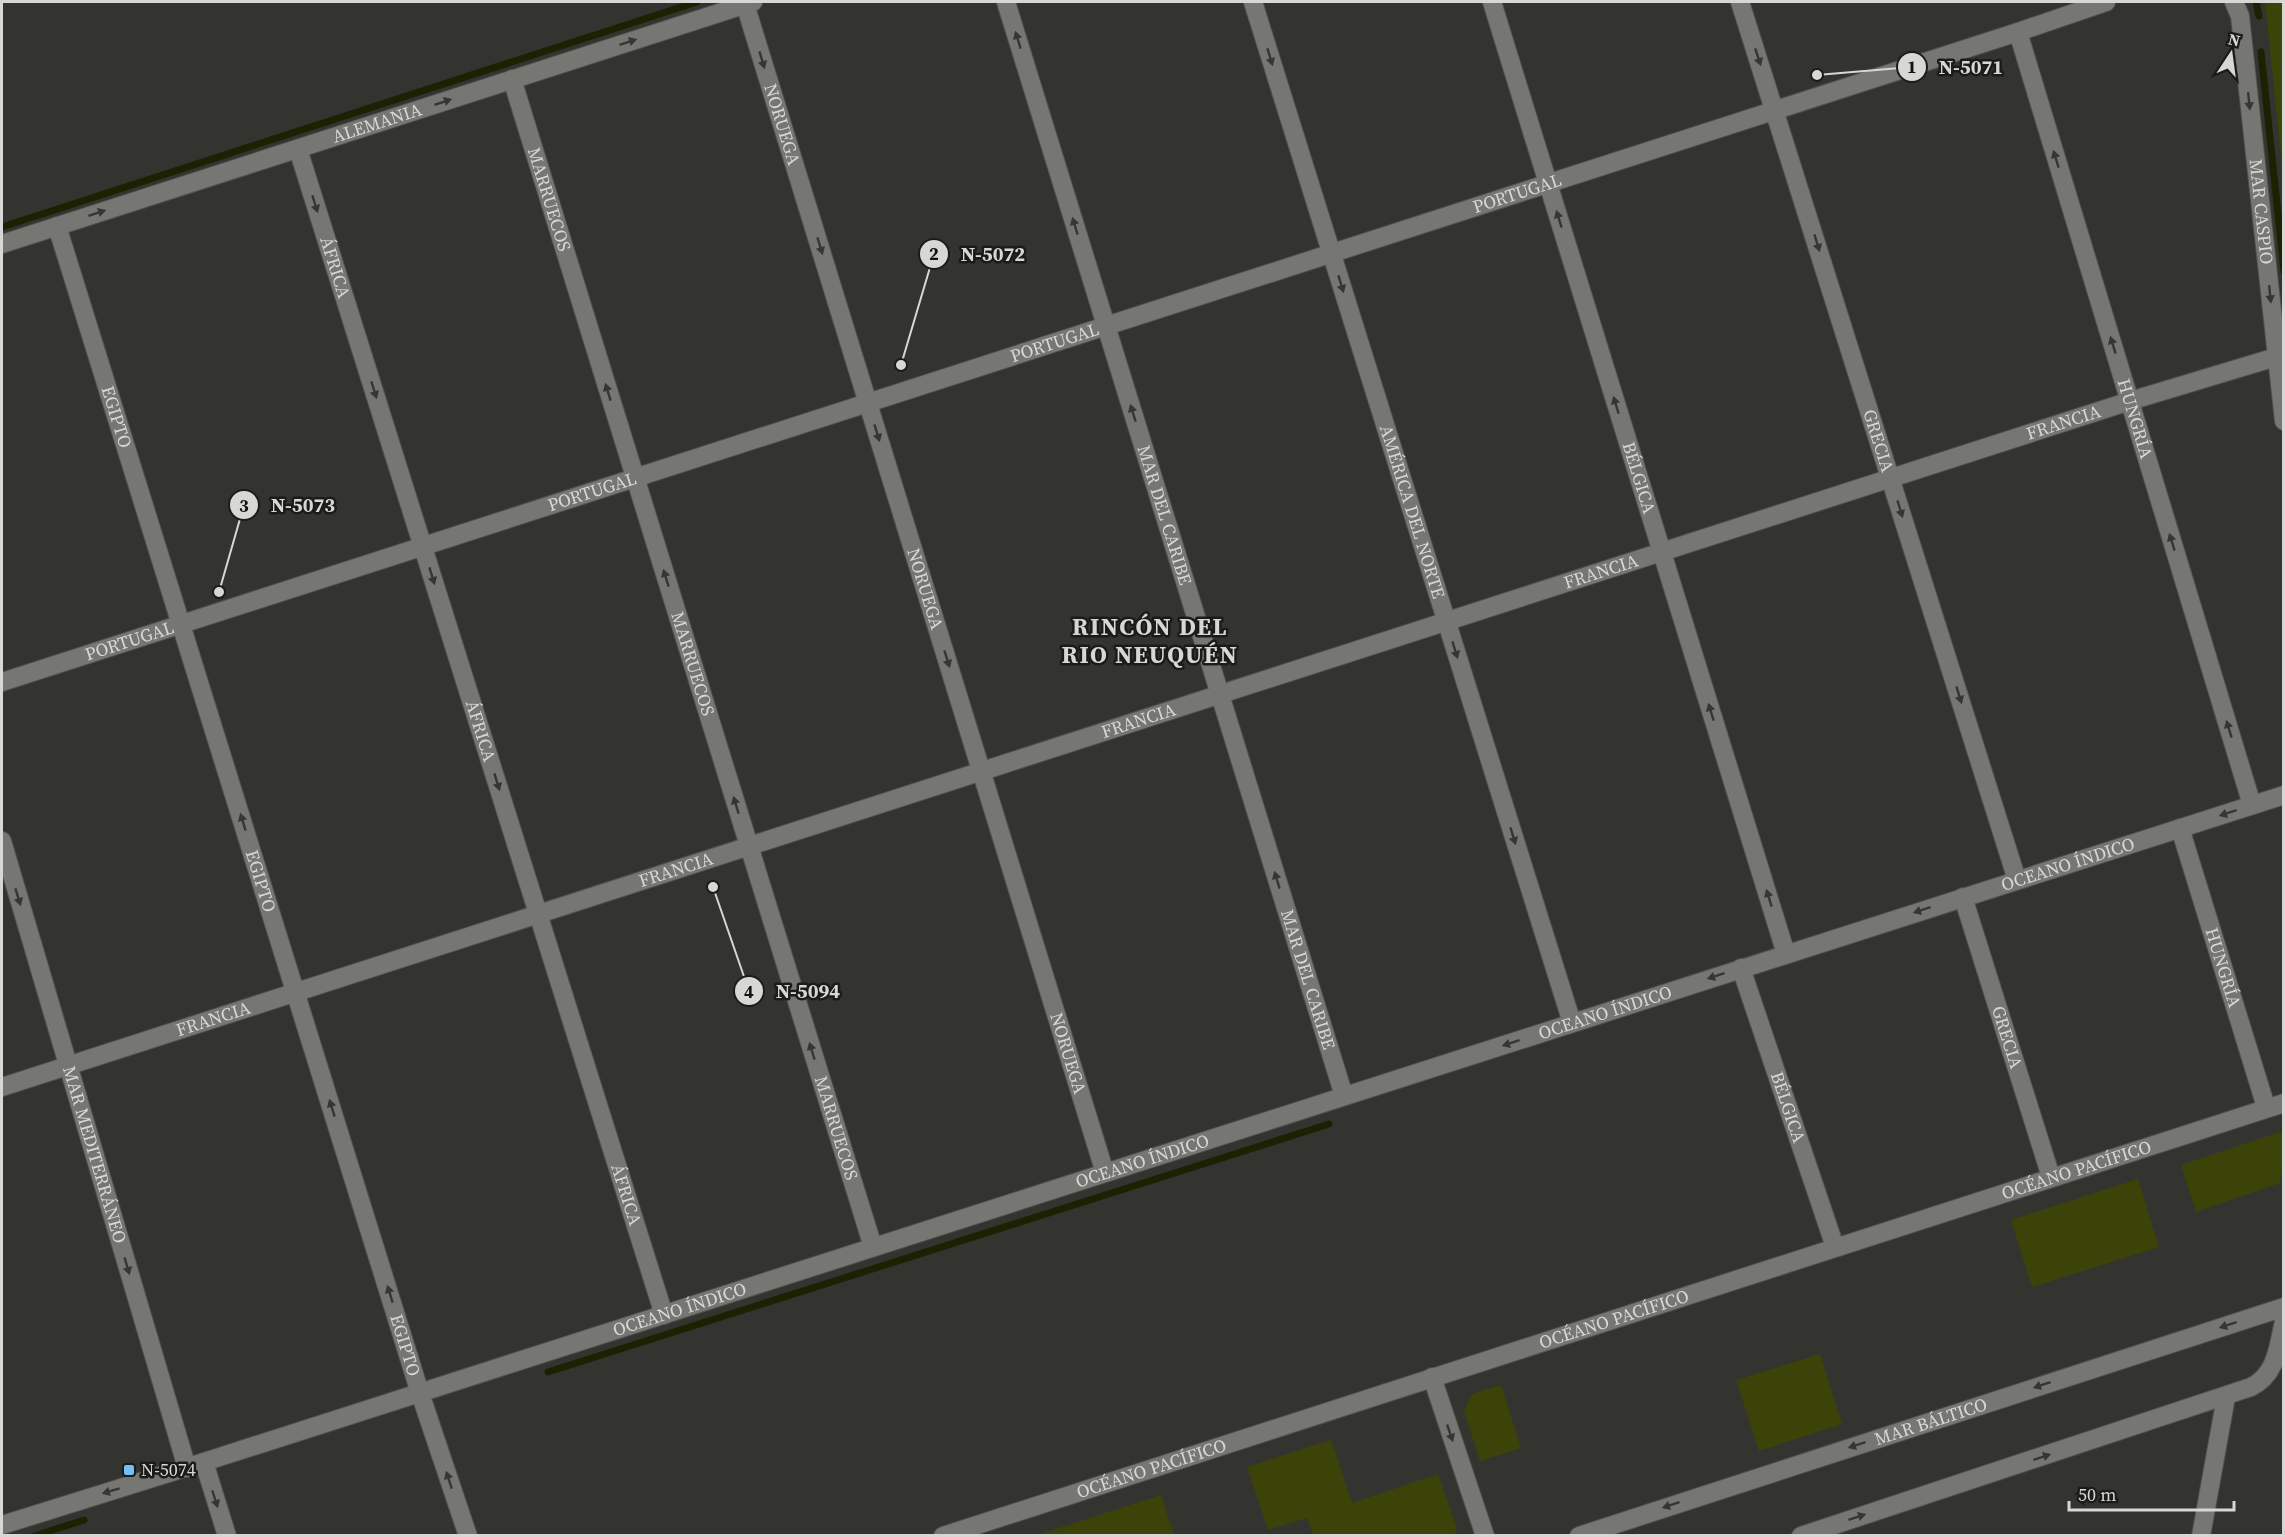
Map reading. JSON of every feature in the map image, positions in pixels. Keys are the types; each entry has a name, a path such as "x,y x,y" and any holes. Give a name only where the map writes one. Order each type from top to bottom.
{"street":[{"name":"MAR DEL CARIBE","path":"1006,2 1344,1096"},
{"name":"AMÉRICA DEL NORTE","path":"1253,2 1572,1023"},
{"name":"BÉLGICA","path":"1491,2 1786,954"},
{"name":"GRECIA","path":"1740,2 2017,880"},
{"name":"PORTUGAL","path":"2,682 2106,2"},
{"name":"MAR CASPIO","path":"2234,2 2240,16 2283,421"},
{"name":"ALEMANIA","path":"2,244 749,3"},
{"name":"NORUEGA","path":"749,3 868,403 1105,1173"},
{"name":"HUNGRÍA","path":"2018,32 2252,805"},
{"name":"MARRUECOS","path":"512,79 873,1247"},
{"name":"ÁFRICA","path":"298,148 664,1315"},
{"name":"EGIPTO","path":"57,226 420,1393 468,1536"},
{"name":"FRANCIA","path":"2,1087 2130,401 2277,357"},
{"name":"OCEANO ÍNDICO","path":"2,1525 2283,795"},
{"name":"HUNGRÍA","path":"2180,828 2275,1105"},
{"name":"MAR MEDITERRÁNEO","path":"2,841 68,1066 195,1465 227,1536"},
{"name":"GRECIA","path":"1963,897 2050,1177"},
{"name":"BÉLGICA","path":"1741,968 1835,1247"},
{"name":"OCÉANO PACÍFICO","path":"943,1536 2275,1105"},
{"name":"MAR BÁLTICO","path":"1579,1536 2283,1307"},
{"path":"1802,1536 2226,1397 2261,1382 2274,1364 2283,1321"},
{"path":"1432,1377 1485,1536"},
{"path":"2201,1536 2226,1397"}],"green space":[{"path":"2265,2 2283,2 2283,174"},
{"path":"2280,1132 2283,1135 2283,1164 2280,1183 2196,1212 2181,1165"},
{"path":"2138,1179 2159,1247 2032,1287 2011,1220"},
{"path":"1820,1354 1842,1424 1759,1451 1736,1380"},
{"path":"1501,1385 1521,1448 1480,1461 1464,1411 1472,1394"},
{"path":"1331,1440 1352,1503 1438,1474 1457,1529 1455,1535 1313,1535 1307,1518 1268,1530 1247,1467"},
{"path":"1161,1495 1174,1535 1037,1535"}],"waterway":[{"path":"2,227 697,2"},
{"path":"2256,2 2259,16"},
{"path":"2261,52 2284,271"},
{"path":"548,1372 1329,1124"},
{"path":"34,1536 84,1520"}],"place":[{"name":"N-5071","path":"1817,75"},
{"name":"N-5072","path":"901,365"},
{"name":"N-5073","path":"219,592"},
{"name":"N-5094","path":"713,887"},
{"name":"N-5074","path":"129,1470"}],"district":[{"name":"RINCÓN DEL RIO NEUQUÉN","path":"1150,641"}]}
